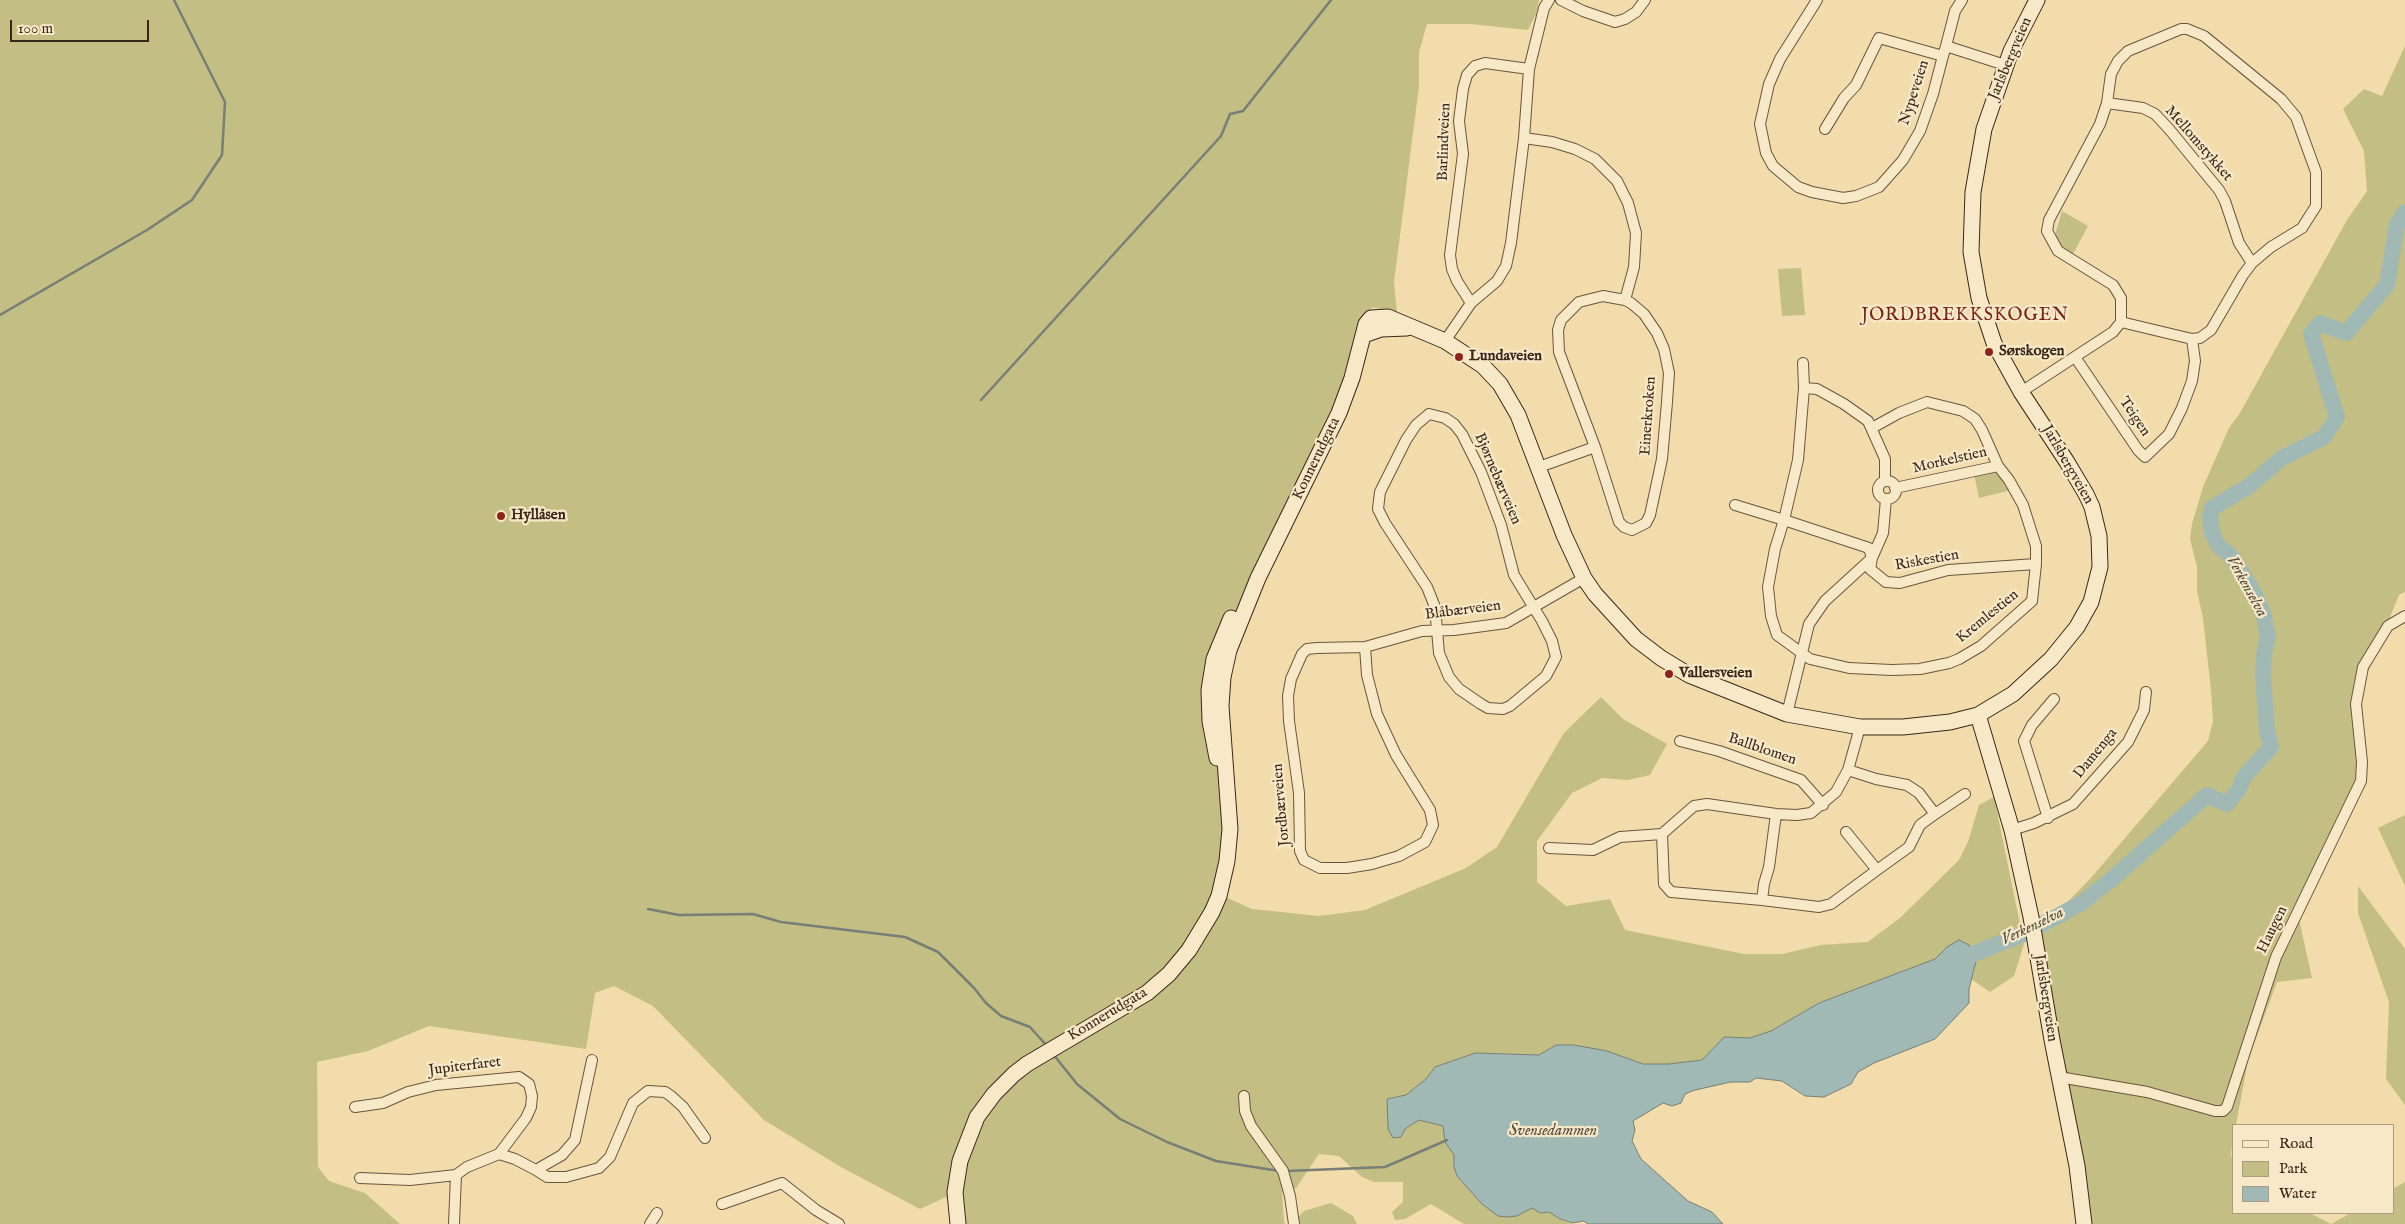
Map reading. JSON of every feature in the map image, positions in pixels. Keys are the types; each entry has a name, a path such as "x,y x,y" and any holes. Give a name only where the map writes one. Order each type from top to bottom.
{"main road":[{"name":"Jarlsbergveien","path":"2037,0 2005,65 1984,130 1976,173 1971,221 1971,252 1979,298 1988,329 1999,353 2021,392 2068,462 2092,507 2099,536 2100,567 2094,591 2085,614 2062,646 2025,685 1978,715 2012,830 2033,929 2077,1166 2084,1224"},
{"name":"Konnerudgata","path":"958,1224 956,1178 969,1134 977,1117 1003,1084 1037,1058 1118,1012 1147,993 1169,974 1194,944 1212,912 1219,896 1227,861 1230,829 1221,706 1223,677 1233,638 1258,578 1339,413 1364,335 1381,329 1411,328 1445,341"},
{"path":"1445,341 1476,361 1500,384 1518,415 1564,535 1584,578 1616,618 1660,658 1713,685 1787,714 1860,727 1936,725 1978,715"}],"street":[{"path":"1445,341 1471,303 1497,281 1506,266 1511,243 1524,138 1529,69 1544,8 1549,0"},
{"path":"1560,0 1590,14 1615,22 1625,19 1636,12 1644,0"},
{"name":"Nypeveien","path":"1817,0 1780,59 1770,84 1760,124 1766,153 1773,166 1798,187 1812,192 1843,198 1862,195 1879,187 1903,160 1920,131 1934,94 1955,11 1962,0"},
{"path":"2021,392 2113,332 2121,322 2121,298 2113,285 2058,251 2047,231 2049,220 2100,124 2107,103 2111,74 2118,62 2128,51 2181,29 2187,29 2204,36 2281,99 2296,117 2316,172 2316,206 2302,228 2271,247 2252,263 2211,330 2200,338 2192,339 2121,322"},
{"name":"Nypeveien","path":"1825,129 1844,98 1856,85 1878,38 2005,65"},
{"name":"Barlindveien","path":"1471,303 1457,281 1452,269 1450,255 1463,154 1459,121 1466,75 1475,66 1485,63 1529,69"},
{"name":"Mellomstykket","path":"2107,103 2143,108 2155,114 2169,129 2219,190 2225,200 2239,243 2252,263"},
{"path":"1524,138 1552,142 1575,149 1594,159 1617,181 1628,203 1636,233 1634,267 1625,300"},
{"name":"Einerkroken","path":"1603,296 1625,300 1644,314 1657,333 1664,349 1669,373 1662,459 1650,515 1646,523 1640,528 1632,530 1624,527 1619,522 1595,447 1560,352 1558,330 1561,320 1579,302 1603,296"},
{"name":"Teigen","path":"2075,357 2138,450 2145,457 2169,434 2182,408 2193,374 2195,361 2192,339"},
{"path":"1735,505 1784,520 1798,460 1804,388 1803,363"},
{"path":"1804,388 1817,389 1844,404 1868,421 1885,459 1886,481"},
{"name":"Morkelstien","path":"1872,428 1900,412 1928,402 1963,411 1974,419 1982,430 1998,466 1895,488"},
{"name":"Bjørnebærveien","path":"1438,630 1436,607 1428,587 1385,523 1378,509 1378,500 1406,440 1416,425 1429,414 1445,418 1454,424 1462,434 1481,472 1501,524 1514,575 1533,608"},
{"path":"1539,467 1595,447"},
{"path":"1998,466 2009,480 2023,505 2036,546 2036,564"},
{"path":"1886,481 1891,482 1895,488 1893,496 1886,499 1879,494 1878,489 1880,484 1886,481"},
{"path":"1787,714 1809,624 1815,614 1834,593 1872,558 1883,532 1886,499"},
{"name":"Riskestien","path":"1784,520 1815,532 1858,543 1869,548 1872,558 1870,569 1873,574 1886,582 1900,584 1948,570 2036,564"},
{"name":"Kremlestien","path":"1784,520 1771,564 1769,604 1773,628 1777,635 1802,654 1824,662 1867,670 1920,669 1949,663 1981,646 2032,601 2036,564"},
{"name":"Blåbærveien","path":"1365,647 1406,634 1506,623 1584,578"},
{"path":"1438,630 1439,653 1449,677 1460,689 1481,704 1488,708 1502,709 1510,706 1538,684 1554,664 1556,656 1552,641 1533,608"},
{"name":"Haugen","path":"2059,1077 2148,1092 2215,1111 2223,1111 2227,1107 2276,957 2347,813 2360,781 2362,762 2356,704 2363,667 2388,626 2405,616"},
{"name":"Jordbærveien","path":"1332,646 1365,647 1366,675 1377,714 1393,749 1430,810 1433,825 1425,842 1399,856 1356,867 1320,868 1304,860 1300,851 1299,793 1288,721 1288,696 1291,679 1302,654 1307,649 1332,646"},
{"name":"Damenga","path":"2012,830 2048,818 2073,804 2128,742 2144,710 2146,692"},
{"path":"2048,818 2027,756 2024,741 2032,725 2054,699"},
{"path":"1549,848 1593,850 1620,837 1662,834 1694,806 1707,804 1797,816 1811,813 1823,805 1836,792 1848,770 1860,727"},
{"name":"Ballblomen","path":"1680,741 1744,759 1802,780 1823,805"},
{"path":"1848,770 1876,779 1907,784 1919,793 1935,814"},
{"path":"1662,834 1664,884 1671,892 1819,907 1831,904 1909,847 1920,825 1965,794"},
{"path":"1762,900 1764,884 1770,867 1776,814"},
{"path":"1846,832 1877,870"},
{"path":"536,1170 562,1155 575,1140 592,1060"},
{"name":"Jupiterfaret","path":"355,1106 383,1103 421,1088 436,1085 519,1077 529,1084 532,1096 531,1107 526,1118 499,1154"},
{"path":"360,1178 410,1180 456,1175 466,1167 499,1154 515,1159 547,1177 557,1177 599,1168 610,1157 634,1103 648,1091 665,1092 671,1096 683,1107 705,1138"},
{"path":"1244,1096 1245,1111 1251,1126 1279,1165 1286,1180 1294,1224"},
{"path":"454,1224 456,1175"},
{"path":"722,1204 782,1183 816,1210 839,1224"},
{"path":"650,1224 657,1213"}],"green space":[{"path":"0,0 1539,0 1536,14 1528,30 1471,24 1427,24 1419,52 1419,86 1394,282 1397,313 1372,307 1350,386 1229,633 1227,791 1223,896 1252,909 1319,916 1365,910 1466,868 1497,847 1564,733 1601,697 1623,719 1667,744 1650,775 1628,780 1602,778 1572,793 1537,841 1537,882 1566,906 1610,899 1625,930 1744,954 1782,954 1821,945 1868,942 1901,917 1959,860 1968,842 1979,805 1994,797 2024,944 2014,976 1990,992 1971,979 1974,972 1947,947 1935,959 1819,1003 1771,1031 1750,1038 1724,1037 1702,1060 1669,1064 1643,1064 1607,1051 1556,1045 1540,1055 1475,1053 1435,1067 1426,1079 1406,1095 1387,1099 1405,1129 1419,1120 1443,1126 1445,1142 1454,1155 1454,1167 1457,1176 1482,1204 1498,1215 1507,1217 1517,1216 1532,1208 1540,1213 1549,1212 1559,1219 1573,1224 1464,1224 1431,1204 1405,1219 1395,1220 1392,1212 1403,1202 1403,1182 1374,1182 1362,1177 1339,1156 1319,1154 1296,1188 1282,1192 1284,1223 1286,1224 955,1224 946,1197 920,1209 841,1167 764,1120 653,1006 614,986 595,993 586,1049 429,1026 368,1051 317,1062 318,1167 329,1181 365,1193 400,1224 0,1224"},
{"path":"2405,46 2405,592 2399,595 2352,711 2359,774 2297,910 2312,978 2277,982 2248,1060 2236,1124 2232,1124 2232,1214 2312,1214 2331,1224 2087,1224 2052,1040 2041,929 2090,879 2208,741 2213,721 2211,690 2203,618 2197,591 2197,567 2190,539 2192,524 2203,487 2229,428 2240,413 2347,220 2367,191 2364,151 2343,109 2364,89 2382,96"},
{"path":"2062,211 2088,226 2072,256 2061,246 2055,235"},
{"path":"1801,268 1805,315 1782,316 1778,269"},
{"path":"1991,471 1998,473 2011,490 1979,498 1974,474"},
{"path":"2405,815 2405,886 2378,828"},
{"path":"2358,886 2405,949 2405,1105 2386,1079 2389,1002 2358,913"},
{"path":"2405,1182 2405,1224 2331,1224 2349,1214 2395,1214 2395,1187"},
{"path":"1331,1203 1353,1216 1357,1224 1292,1224 1304,1211"}],"water":[{"name":"Svensedammen","path":"1959,940 1969,945 1976,961 1969,989 1969,1003 1935,1039 1874,1063 1858,1072 1851,1084 1824,1097 1805,1096 1782,1081 1756,1078 1750,1082 1731,1082 1695,1090 1685,1094 1681,1103 1672,1106 1663,1103 1633,1121 1635,1130 1632,1141 1641,1159 1688,1201 1712,1212 1723,1224 1588,1224 1583,1221 1573,1223 1560,1219 1549,1212 1540,1213 1532,1208 1517,1216 1498,1216 1482,1204 1457,1176 1454,1167 1454,1155 1445,1142 1443,1126 1419,1120 1405,1129 1401,1137 1393,1138 1388,1129 1387,1099 1406,1095 1426,1079 1435,1067 1475,1053 1539,1055 1556,1045 1574,1045 1607,1051 1643,1064 1669,1064 1702,1060 1724,1037 1750,1038 1771,1031 1819,1003 1935,959 1947,947"}],"waterway":[{"path":"0,315 147,230 192,200 222,155 225,102 174,0"},
{"path":"981,400 1221,136 1230,114 1243,111 1331,0"},
{"name":"Verkenselva","path":"1973,954 2026,933 2080,904 2111,880 2207,795 2227,804 2239,789 2244,777 2271,747 2267,730 2263,676 2264,654 2268,637 2264,616 2256,597 2233,558 2218,545 2212,532 2210,516 2212,508 2249,486 2282,458 2324,437 2337,417 2311,334 2320,323 2346,333 2387,285 2397,224 2405,212"},
{"path":"648,909 679,915 753,914 781,922 905,937 938,952 974,988 986,1003 1001,1016 1030,1027 1047,1046"},
{"path":"1053,1054 1077,1084 1120,1119 1167,1142 1216,1161 1279,1171"},
{"path":"1287,1171 1385,1167 1447,1140"}],"place":[{"name":"Sørskogen","path":"1989,352"},
{"name":"Lundaveien","path":"1459,357"},
{"name":"Hyllåsen","path":"501,516"},
{"name":"Vallersveien","path":"1669,674"}],"district":[{"name":"JORDBREKKSKOGEN","path":"1965,316"}]}
